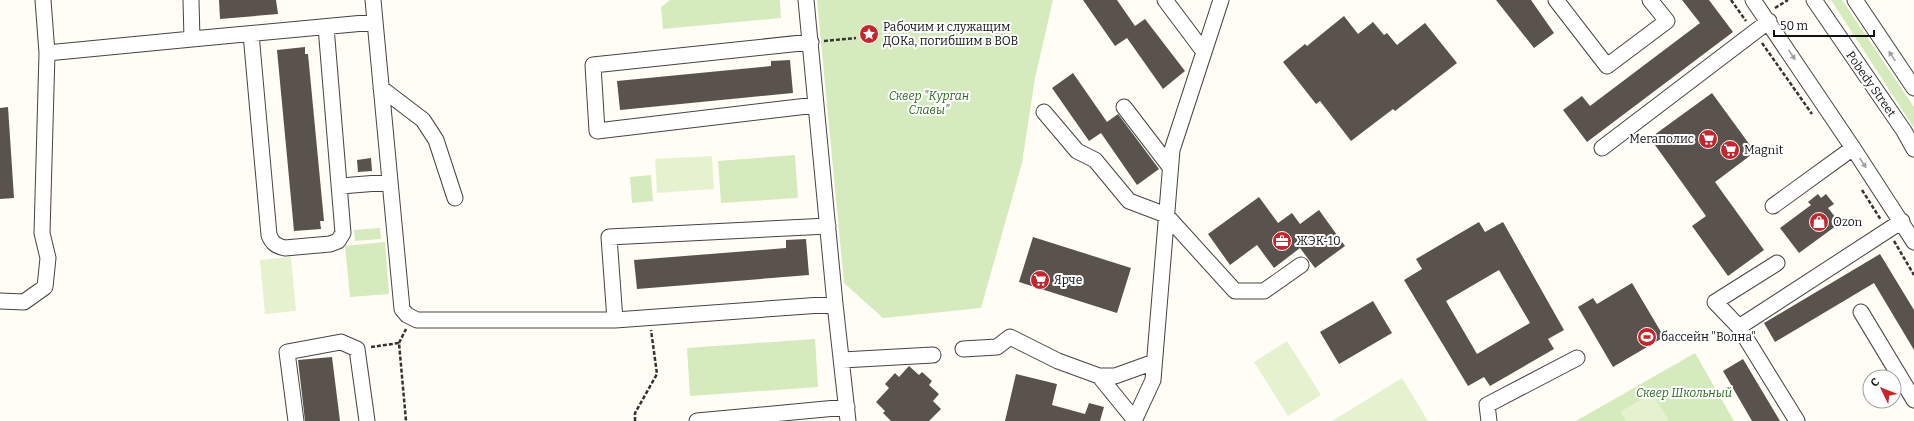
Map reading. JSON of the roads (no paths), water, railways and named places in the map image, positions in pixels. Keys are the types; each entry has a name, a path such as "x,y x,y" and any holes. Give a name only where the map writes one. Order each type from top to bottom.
{"street":[{"path":"0,301 24,302 45,287 48,258 42,233 47,53 43,0"},
{"path":"191,0 192,40"},
{"path":"373,0 402,309 412,319 615,320 835,304"},
{"path":"698,421 847,414 806,0"},
{"path":"1165,0 1204,52"},
{"path":"1099,376 1134,420 1152,380 1172,150 1221,0"},
{"path":"1556,0 1607,66 1667,21 1650,0"},
{"path":"1753,0 1772,15 1853,148 1902,221 1914,242"},
{"name":"Pobedy Street","path":"1814,0 1904,131 1914,149"},
{"path":"1855,0 1914,88"},
{"path":"1602,148 1755,32 1772,15"},
{"path":"47,53 375,22"},
{"path":"251,34 269,235 272,242 284,248 330,244 338,240 344,233 344,226 326,27"},
{"path":"811,42 593,65 597,131 816,105"},
{"path":"382,88 422,120 436,140 455,198"},
{"path":"1124,107 1170,166"},
{"path":"1044,112 1077,151 1095,160 1129,201 1166,215 1235,291 1264,291 1302,265"},
{"path":"1773,206 1853,148"},
{"path":"340,186 390,182"},
{"path":"1739,326 1902,221"},
{"path":"615,320 609,237 828,226"},
{"path":"1777,263 1715,302 1739,326 1797,421"},
{"path":"1861,312 1914,400"},
{"path":"963,349 998,348 1010,337 1058,361 1099,376 1115,376 1154,362"},
{"path":"296,421 287,352 341,342 357,349 367,421"},
{"path":"842,360 934,355"},
{"path":"1489,421 1488,406 1577,358"}],"place":[{"name":"Рабочим и служащим ДОКа, погибшим в ВОВ","path":"869,34"},
{"name":"Мегаполис","path":"1708,139"},
{"name":"Magnit","path":"1730,150"},
{"name":"Ozon","path":"1819,222"},
{"name":"ЖЭК-10","path":"1282,241"},
{"name":"Ярче","path":"1040,280"},
{"name":"бассейн \"Волна\"","path":"1647,337"}],"park label":[{"name":"Сквер \"Курган Славы\"","path":"929,103"},
{"name":"Сквер Школьный","path":"1684,393"}]}
